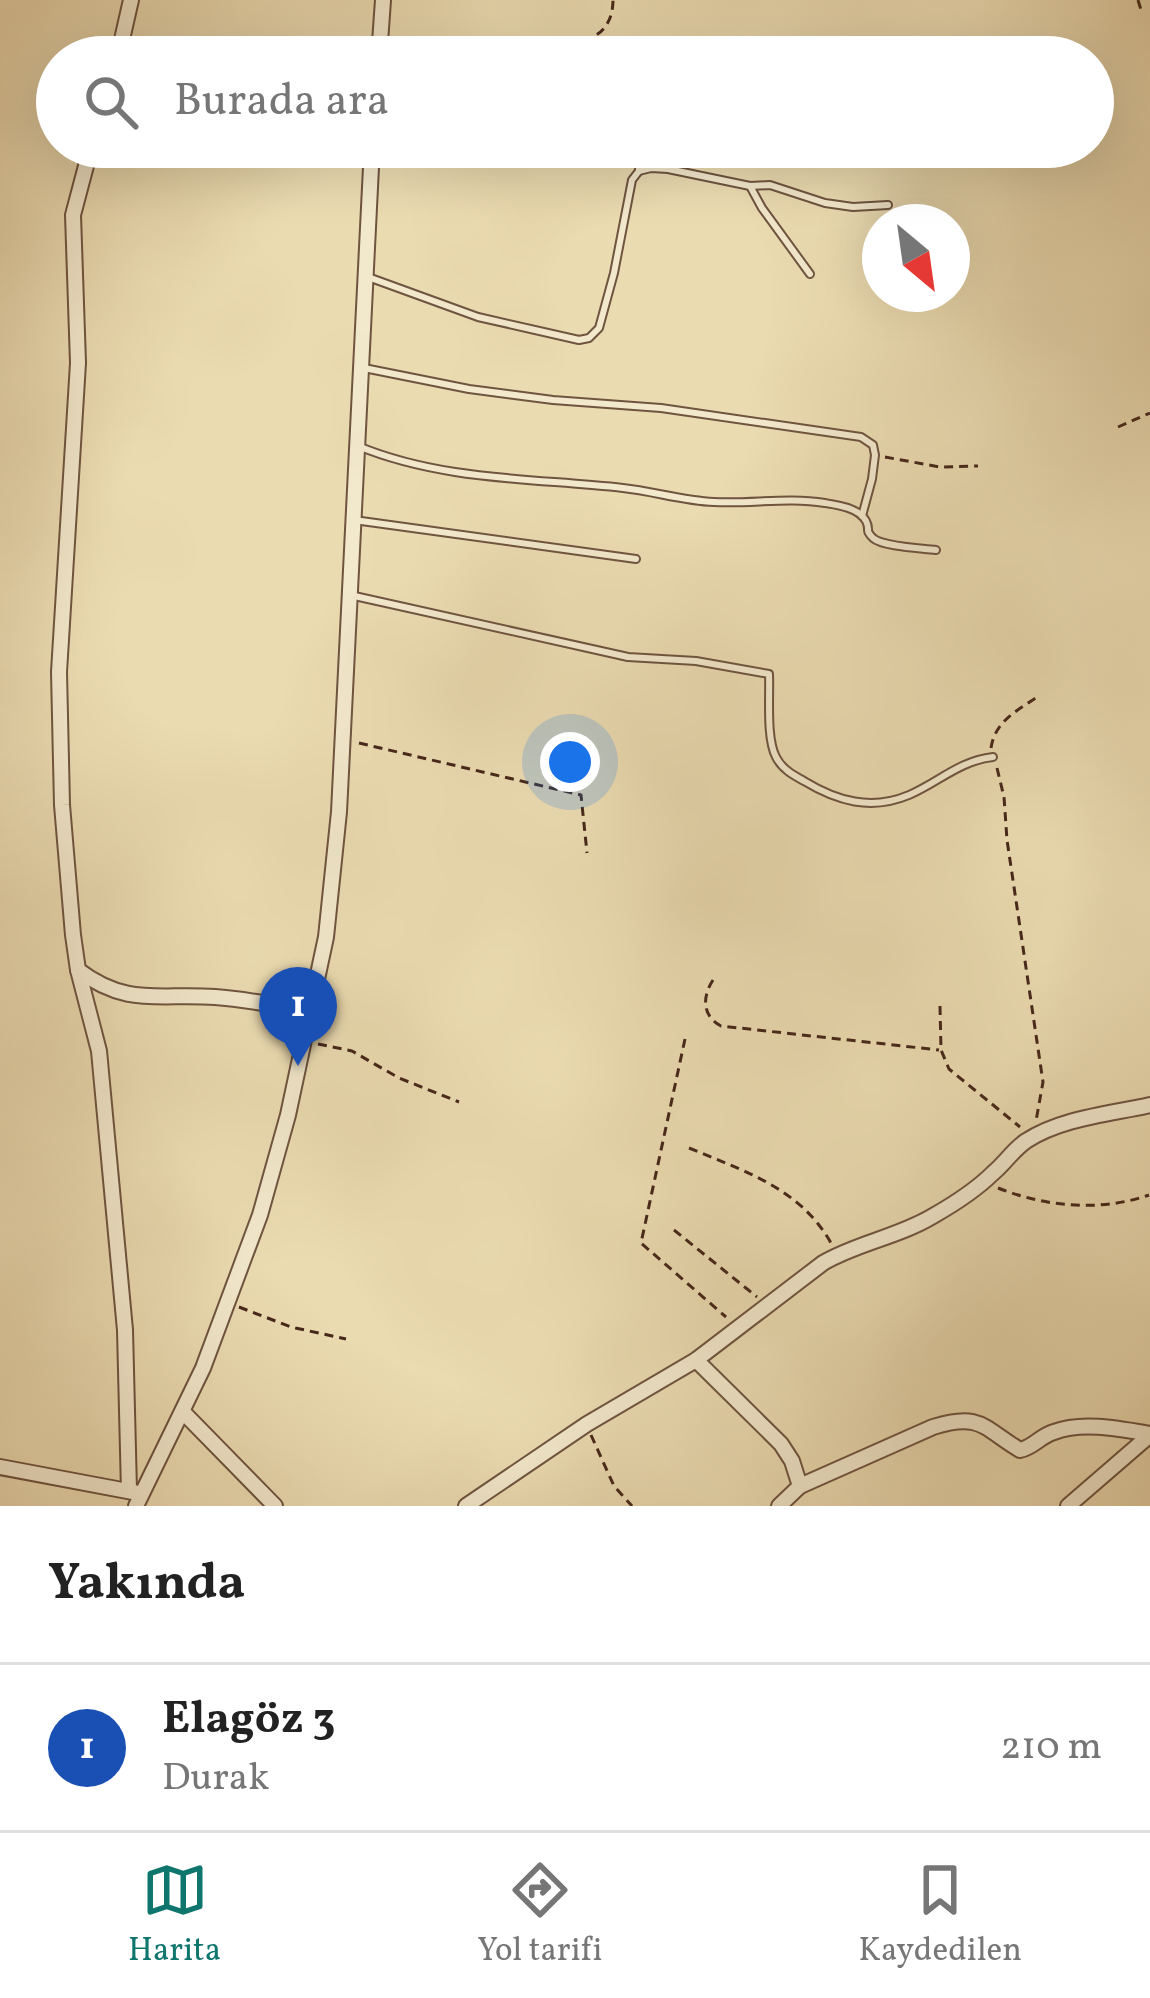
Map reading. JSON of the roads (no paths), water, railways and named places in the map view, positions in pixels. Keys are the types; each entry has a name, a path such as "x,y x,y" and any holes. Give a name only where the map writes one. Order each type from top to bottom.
{"street":[{"path":"123,36 131,0"},
{"path":"380,36 383,0"},
{"path":"85,168 73,215 78,363 59,673 63,837 78,970 99,1051 136,1497"},
{"path":"136,1497 183,1412 229,1302 274,1165 332,898 371,168"},
{"path":"78,970 103,986 133,996 217,997 309,1012"},
{"path":"466,1506 586,1424 696,1360 814,1270 837,1256 917,1225 985,1181 1033,1137 1150,1105"},
{"path":"696,1360 781,1444 800,1486"},
{"path":"183,1412 275,1506"},
{"path":"787,1504 800,1486 953,1422 989,1426 1020,1450 1064,1429 1150,1434"},
{"path":"1068,1506 1150,1434"},
{"path":"0,1467 136,1497"}],"lane":[{"path":"364,275 478,317 579,340 589,338 598,328 632,180 639,171 668,169 750,186 770,185 839,205 862,205"},
{"path":"750,186 810,274"},
{"path":"361,367 469,389 662,408 862,437 873,445 875,455 862,516"},
{"path":"356,446 387,458 476,476 626,488 692,501 824,502 862,516 871,536 880,542 936,550"},
{"path":"352,520 636,559"},
{"path":"349,595 628,657 696,661 769,674 777,760 824,794 839,799 890,802 963,764 993,757"}],"place":[{"name":"Elagöz 3","path":"298,1066"}]}
